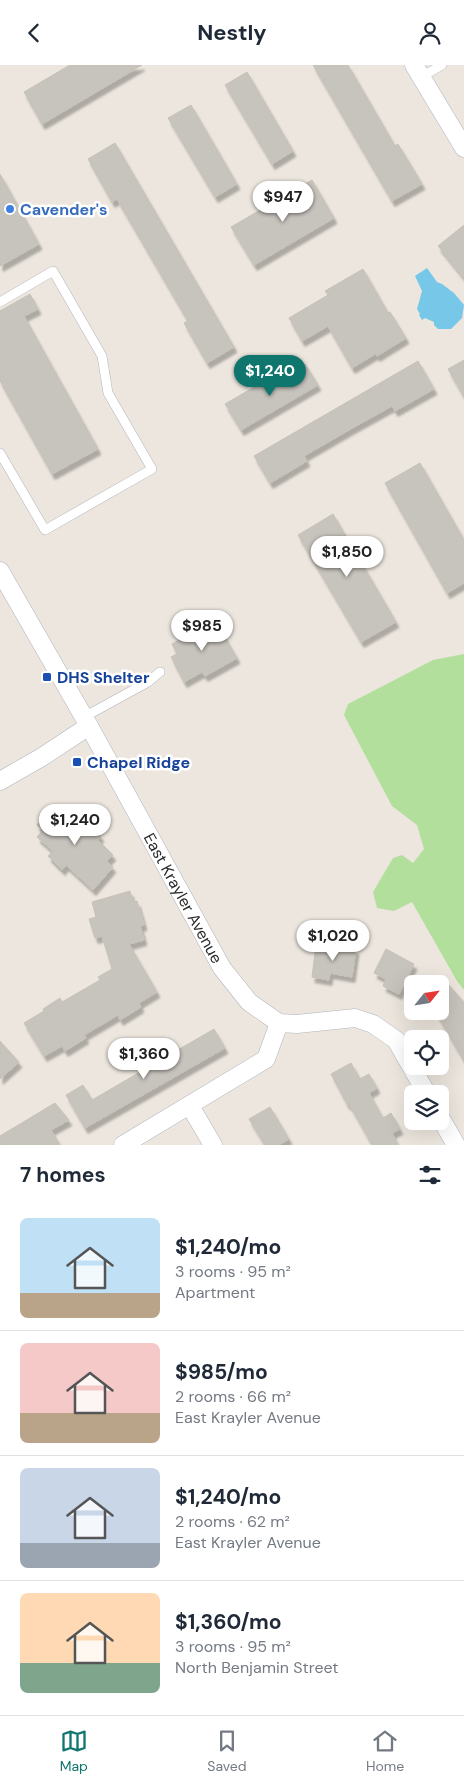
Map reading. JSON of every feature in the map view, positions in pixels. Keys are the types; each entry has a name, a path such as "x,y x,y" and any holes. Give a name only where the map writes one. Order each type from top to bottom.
{"street":[{"path":"418,71 464,148"},
{"name":"East Krayler Avenue","path":"0,571 222,968 248,1002 279,1023"},
{"path":"0,781 42,757 86,722"},
{"path":"123,1145 266,1059 279,1023 297,1024 355,1018 373,1025 396,1040 422,1085"},
{"path":"190,1106 213,1145"},
{"path":"447,1130 456,1145"}],"lane":[{"path":"418,71 442,65"},
{"path":"0,302 53,271 102,355 108,393 152,469 45,530 0,453"},
{"path":"86,722 148,683 160,672"}],"green space":[{"path":"464,654 464,990 412,902 394,911 377,908 373,892 393,858 402,855 413,863 424,849 417,825 392,806 344,715 348,704 433,660"}],"water":[{"path":"427,268 437,282 454,293 464,305 462,318 451,329 438,329 434,322 425,318 422,320 419,315 417,309 422,291 415,276"}],"building":[{"path":"70,65 142,65 42,124 24,92"},
{"path":"313,65 348,65 395,146 398,144 422,184 392,201"},
{"path":"247,72 293,151 272,164 225,85"},
{"path":"191,105 237,184 215,197 168,118"},
{"path":"115,143 234,347 207,363 184,323 188,321 117,199 112,202 88,159"},
{"name":"Cavender's","path":"0,174 39,244 0,266"},
{"path":"312,180 334,218 254,265 231,227"},
{"path":"464,225 464,278 438,246"},
{"path":"363,269 388,313 390,312 406,338 377,356 375,354 352,368 328,326 302,341 289,318 328,295 325,291"},
{"path":"30,294 38,309 24,316 98,449 52,474 0,381 0,311"},
{"path":"464,360 464,397 448,369"},
{"path":"418,361 434,389 395,411 392,406 354,427 304,456 307,461 270,483 254,456"},
{"path":"305,364 318,385 241,430 225,404 263,382 266,387"},
{"path":"420,463 464,540 464,583 447,593 385,483"},
{"path":"333,514 396,622 361,642 298,535"},
{"path":"215,620 237,658 205,676 202,672 184,682 171,657 177,654 172,644"},
{"path":"53,807 59,813 65,807 82,823 84,820 101,836 98,840 113,855 107,861 113,867 93,890 66,865 62,870 48,856 53,851 37,837 43,830 37,825"},
{"path":"130,891 133,902 137,901 144,925 140,926 144,940 129,944 157,992 139,1003 141,1007 120,1020 118,1015 84,1035 86,1038 65,1051 62,1046 44,1056 24,1023 44,1011 43,1009 60,998 62,1002 100,980 98,977 112,969 102,936 95,938 89,919 96,917 92,902"},
{"path":"316,944 356,949 352,977 330,973 329,980 312,977"},
{"path":"386,949 414,964 408,975 404,975 404,984 399,994 383,986 386,979 374,973"},
{"path":"449,985 464,1002 464,1061 449,1035 449,1030 446,1030 440,1020 449,1020"},
{"path":"214,1029 225,1048 85,1128 66,1095 83,1085 92,1100"},
{"path":"0,1041 19,1062 0,1079"},
{"path":"351,1063 360,1079 369,1074 377,1088 369,1093 383,1118 391,1113 400,1129 392,1133 398,1145 374,1145 371,1143 349,1104 347,1104 331,1074"},
{"path":"55,1103 69,1120 51,1130 60,1145 0,1145 0,1136"},
{"path":"270,1107 289,1139 279,1145 265,1145 249,1119"}],"place":[{"name":"Cavender's","path":"10,209"},
{"name":"DHS Shelter","path":"47,677"},
{"name":"Chapel Ridge","path":"77,762"}]}
